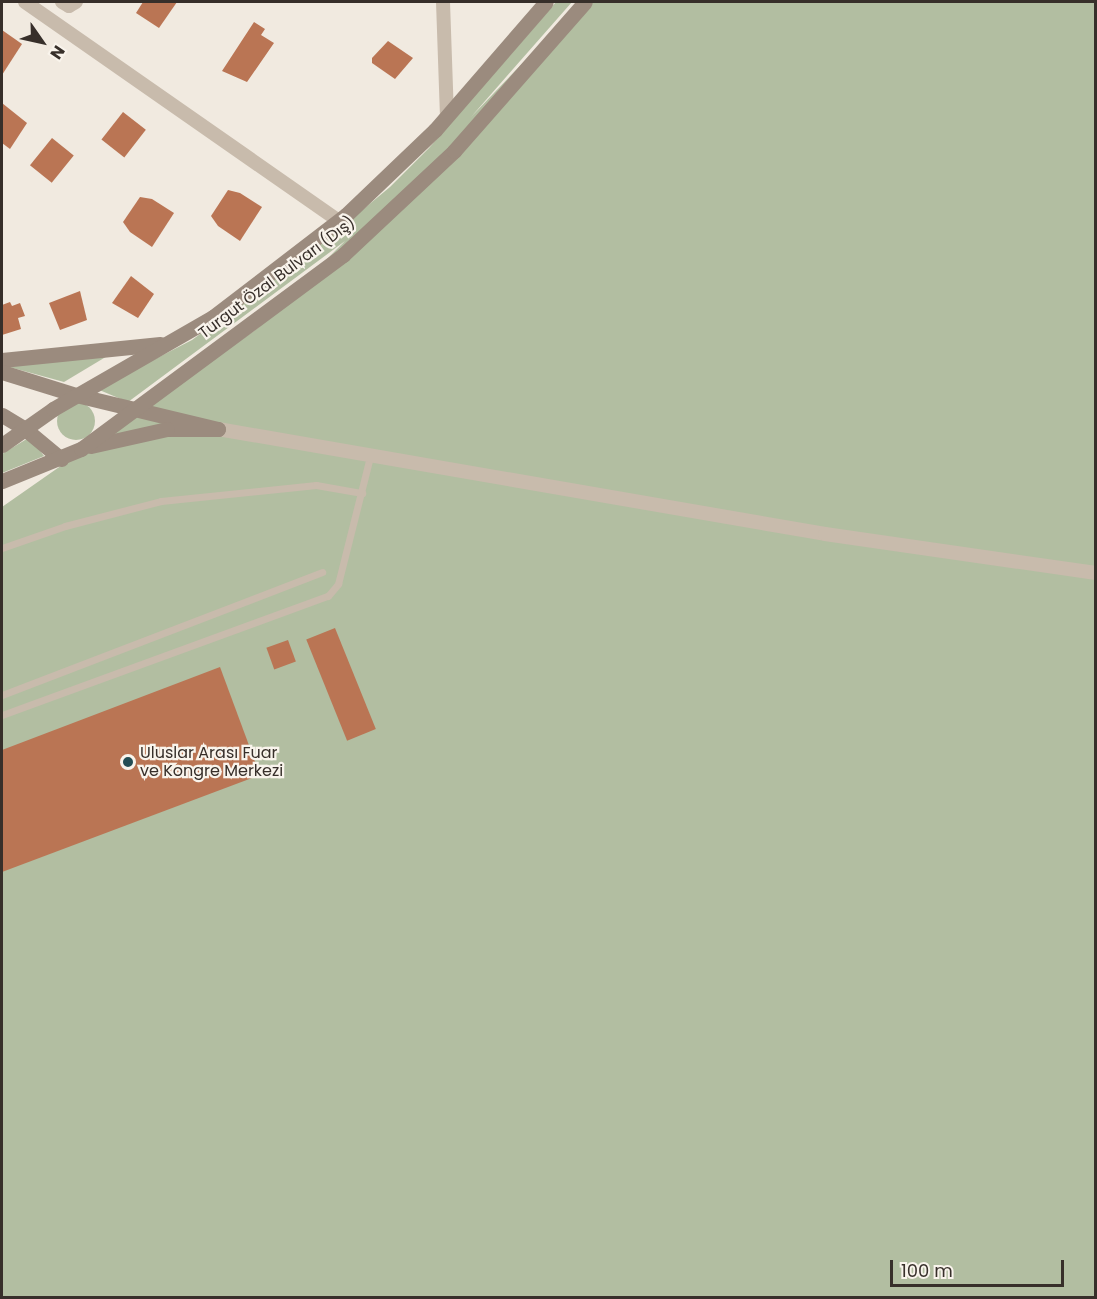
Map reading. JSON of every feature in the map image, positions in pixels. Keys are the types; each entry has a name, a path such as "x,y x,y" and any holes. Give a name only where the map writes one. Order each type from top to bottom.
{"main road":[{"name":"Turgut Özal Bulvarı (Dış)","path":"2,445 76,395 213,317 339,221 447,116 546,2"},
{"name":"Turgut Özal Bulvarı (Dış)","path":"2,481 61,459 81,448 343,255 454,152 585,2"},
{"path":"2,360 163,344"},
{"path":"2,372 76,395 218,429"},
{"path":"2,415 25,429 61,459"},
{"path":"81,448 167,429 218,429"}],"street":[{"path":"25,2 339,221"},
{"path":"62,2 69,6 76,2"},
{"path":"443,2 447,116"},
{"path":"218,429 825,534 1095,573"}],"lane":[{"path":"2,715 328,596 338,584 370,456"},
{"path":"2,548 64,526 161,501 316,485 362,493"},
{"path":"2,694 322,573"}],"green space":[{"path":"556,2 572,2 471,117 581,2 1095,2 1095,1297 2,1297 2,507 258,328 345,241 128,402 97,389 192,340 319,246 390,187 429,148"},
{"path":"114,352 64,382 2,365"},
{"path":"76,402 89,408 95,421 89,434 76,440 63,434 57,421 63,408"},
{"path":"30,437 44,456 2,473 2,454"}],"building":[{"path":"143,2 177,2 159,28 136,13"},
{"path":"254,22 265,29 261,35 274,43 247,82 222,71"},
{"path":"2,30 22,44 2,75"},
{"path":"388,41 413,58 395,79 372,63 372,58"},
{"path":"2,103 27,123 10,149 2,143"},
{"path":"123,112 146,130 124,157 101,140"},
{"path":"52,138 74,156 52,183 30,165"},
{"path":"228,190 240,193 262,207 240,241 218,226 211,216"},
{"path":"140,197 152,199 174,213 152,247 130,232 123,222"},
{"path":"131,276 154,294 138,318 112,303"},
{"path":"80,291 87,320 60,330 49,303"},
{"path":"10,302 12,306 20,303 25,316 18,318 21,329 2,335 2,305"},
{"path":"335,628 376,729 347,741 306,640"},
{"path":"288,640 296,662 274,669 266,648"},
{"name":"Uluslar Arası Fuar ve Kongre Merkezi","path":"220,667 260,775 2,872 2,750"}],"place":[{"name":"Uluslar Arası Fuar ve Kongre Merkezi","path":"128,762"}]}
